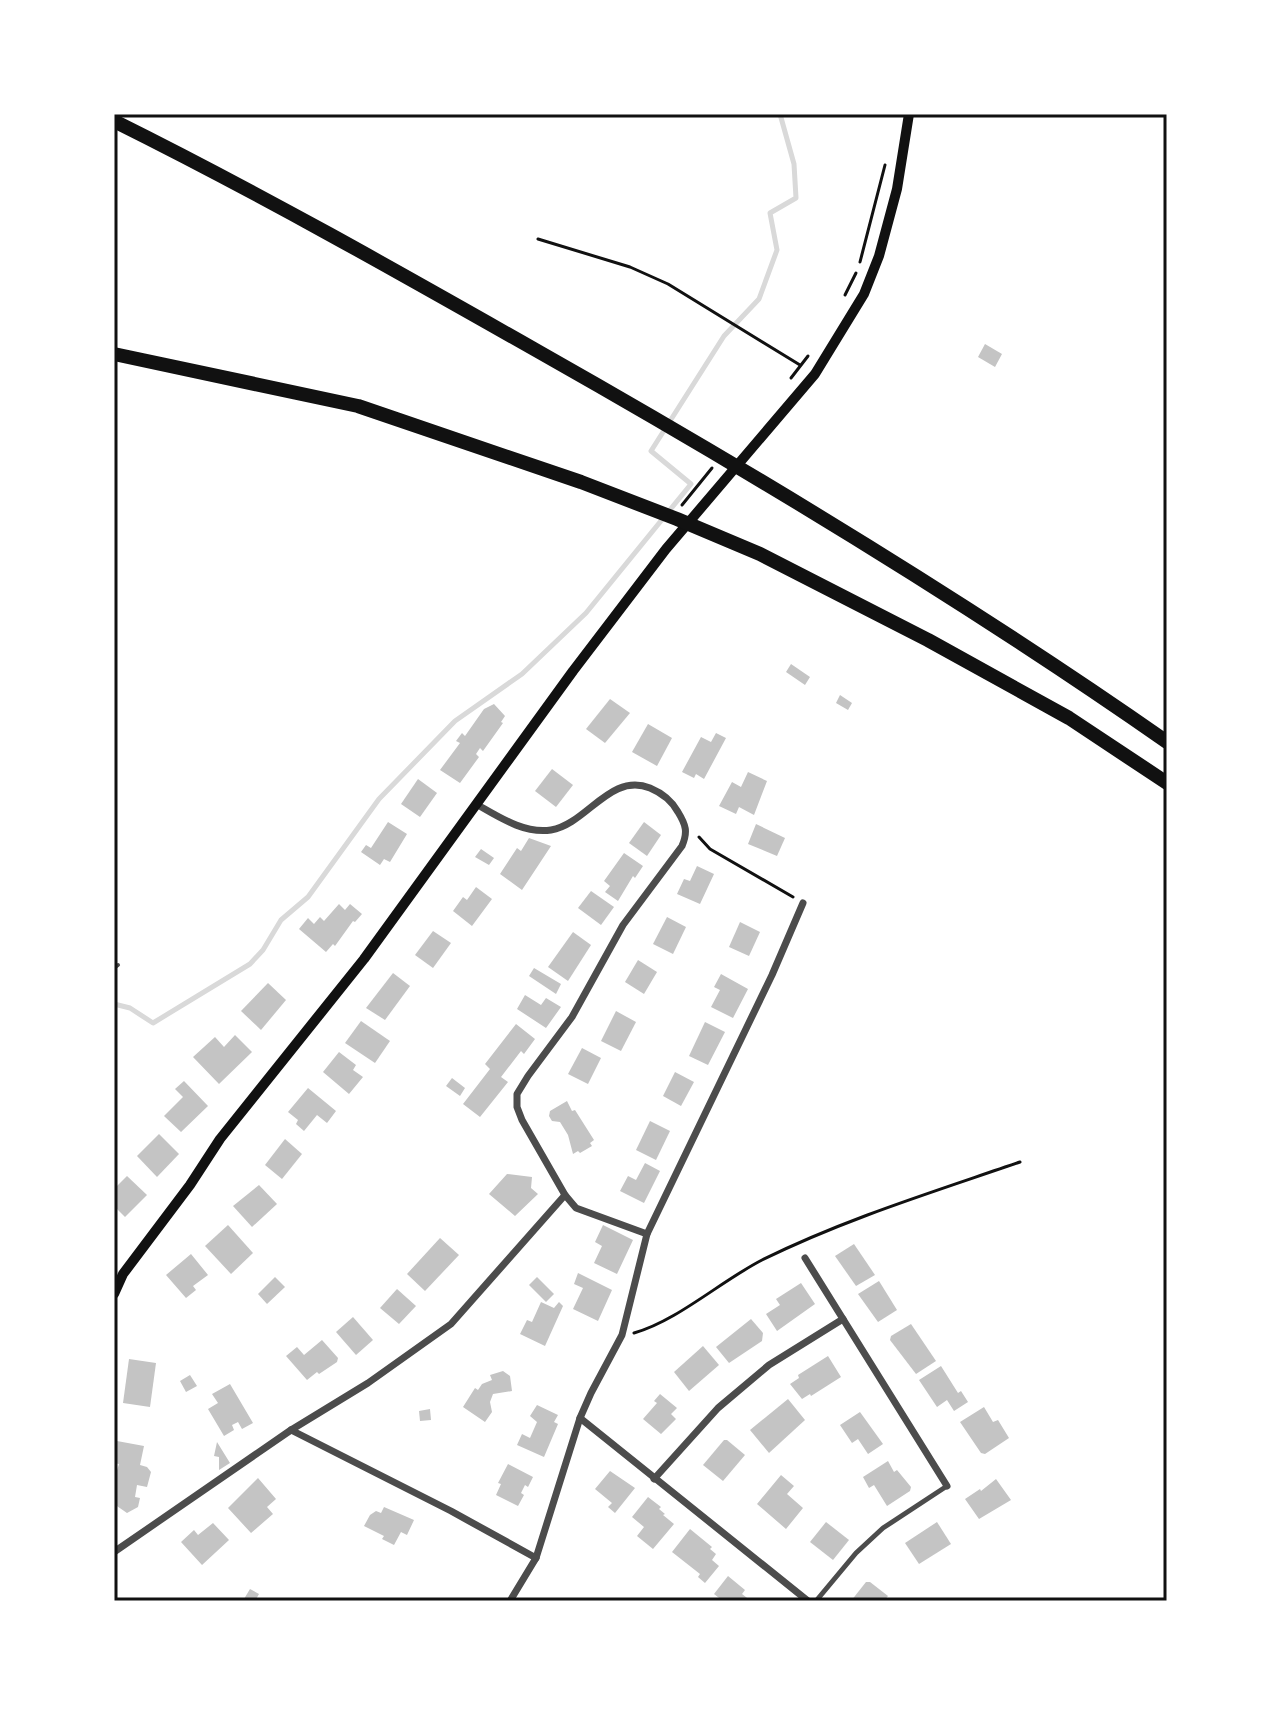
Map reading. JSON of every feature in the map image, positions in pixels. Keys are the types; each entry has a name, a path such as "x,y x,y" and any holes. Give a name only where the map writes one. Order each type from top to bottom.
{"highway":[{"path":"114,121 372,257 799,501 1087,686 1167,742"},
{"path":"114,354 358,406 581,482 760,554 928,640 1069,718 1167,783"}],"main road":[{"path":"114,1294 117,1277 220,1139 364,959 573,671 666,549 815,374 858,304 883,243 897,189 909,114"}],"street":[{"path":"476,804 528,829 554,829 571,823 621,787 646,786 674,805 685,823 687,835 682,846 623,925 572,1017 517,1094 517,1107 522,1120 565,1195 576,1208 647,1234"},
{"path":"510,1601 536,1558 580,1418 622,1335 647,1234 772,975 803,903"},
{"path":"114,1552 451,1324 565,1195"},
{"path":"805,1258 947,1486 883,1528 856,1553 816,1601"},
{"path":"654,1479 718,1408 769,1365 843,1319"},
{"path":"580,1418 808,1601"},
{"path":"291,1430 536,1558"}],"path":[{"path":"842,302 858,268 886,163"},
{"path":"538,239 630,267 668,284 801,365"},
{"path":"783,389 809,355"},
{"path":"678,510 714,466"},
{"path":"685,823 710,849 803,903"},
{"path":"622,1335 638,1333 760,1261 871,1212 1020,1162"}],"building":[{"path":"985,344 1002,354 995,367 978,357"},
{"path":"791,664 810,677 805,685 786,672"},
{"path":"840,695 852,703 848,710 836,703"},
{"path":"610,699 630,713 605,743 586,729"},
{"path":"494,704 505,716 503,723 483,751 480,748 476,754 479,757 460,783 440,770 460,743 456,741 462,733 465,736 484,709"},
{"path":"648,724 672,738 657,766 632,752"},
{"path":"716,733 726,738 704,779 682,772 701,737 711,742"},
{"path":"552,769 573,785 556,807 535,791"},
{"path":"748,772 767,781 754,815 739,807 736,814 719,806 732,782 741,787"},
{"path":"418,779 437,793 420,817 401,804"},
{"path":"388,822 407,834 390,862 384,859 380,865 361,852 366,845 371,848"},
{"path":"644,822 661,835 647,856 629,843"},
{"path":"756,824 785,838 777,856 748,844"},
{"path":"529,838 551,846 522,890 500,874 517,848 521,851"},
{"path":"481,849 494,858 489,865 475,857"},
{"path":"624,853 643,866 618,901 605,892 610,886 604,881"},
{"path":"697,866 714,874 700,904 677,894 684,879 690,881"},
{"path":"476,887 492,899 472,926 453,911 463,897 467,900"},
{"path":"591,891 614,907 601,925 578,908"},
{"path":"339,904 345,910 350,904 362,914 335,946 333,944 326,952 299,929 308,918 314,924 320,917 324,921"},
{"path":"667,917 686,927 673,954 653,944"},
{"path":"740,922 760,932 749,956 729,947"},
{"path":"433,931 451,943 433,968 415,955"},
{"path":"573,932 591,945 568,981 548,967"},
{"path":"638,960 657,972 644,994 625,982"},
{"path":"534,968 561,984 556,994 529,976"},
{"path":"393,973 410,986 385,1020 366,1008"},
{"path":"721,974 748,989 733,1018 711,1007 720,990 714,987"},
{"path":"268,983 286,1000 261,1030 241,1011"},
{"path":"525,995 541,1005 546,998 561,1007 546,1028 517,1009"},
{"path":"616,1011 636,1022 621,1051 601,1041"},
{"path":"361,1021 390,1041 375,1063 345,1043"},
{"path":"705,1022 725,1032 708,1065 689,1056"},
{"path":"516,1024 535,1039 524,1054 521,1051 501,1077 508,1082 480,1117 463,1104 490,1069 485,1064"},
{"path":"235,1035 252,1052 219,1084 193,1057 215,1037 224,1047"},
{"path":"582,1048 601,1058 588,1084 568,1074"},
{"path":"339,1052 356,1065 353,1070 363,1077 349,1094 323,1072"},
{"path":"675,1072 694,1082 681,1106 663,1096"},
{"path":"452,1078 465,1088 460,1096 446,1086"},
{"path":"184,1081 208,1106 181,1132 164,1116 183,1097 175,1089"},
{"path":"308,1088 336,1111 327,1123 317,1115 304,1131 296,1124 298,1120 288,1112"},
{"path":"567,1101 594,1140 590,1143 592,1146 580,1153 573,1154 568,1135 560,1122 552,1121 549,1116 550,1111"},
{"path":"650,1121 670,1131 656,1160 636,1150"},
{"path":"159,1134 179,1154 157,1177 137,1156"},
{"path":"285,1139 302,1154 282,1179 265,1165"},
{"path":"645,1163 660,1171 644,1203 620,1191 628,1176 636,1180"},
{"path":"507,1174 532,1177 531,1188 538,1194 515,1216 489,1194"},
{"path":"127,1176 147,1195 125,1217 114,1206 114,1189"},
{"path":"259,1185 277,1204 252,1227 233,1206"},
{"path":"228,1225 253,1253 231,1274 205,1246"},
{"path":"603,1225 633,1240 617,1274 594,1263 602,1246 595,1242"},
{"path":"440,1238 459,1255 425,1291 407,1274"},
{"path":"854,1244 875,1275 856,1286 835,1256"},
{"path":"191,1254 208,1275 193,1286 196,1290 186,1298 166,1275"},
{"path":"578,1273 612,1290 598,1321 573,1309 583,1288 574,1284"},
{"path":"275,1277 285,1287 267,1304 258,1294"},
{"path":"537,1277 554,1294 546,1302 529,1285"},
{"path":"879,1281 897,1310 878,1322 858,1294"},
{"path":"801,1283 815,1304 777,1331 766,1314 780,1305 776,1299"},
{"path":"397,1289 416,1306 399,1324 380,1308"},
{"path":"541,1302 554,1308 559,1302 563,1306 545,1346 520,1334 527,1320 532,1322"},
{"path":"353,1317 373,1340 356,1355 336,1332"},
{"path":"751,1319 763,1333 762,1341 729,1363 716,1347"},
{"path":"911,1324 936,1361 916,1374 890,1340 891,1336"},
{"path":"322,1340 338,1358 337,1362 307,1380 286,1356 297,1347 304,1355"},
{"path":"703,1346 719,1365 689,1391 674,1372"},
{"path":"828,1356 841,1377 802,1399 790,1384 799,1378 798,1375"},
{"path":"129,1359 156,1363 150,1407 123,1403"},
{"path":"941,1366 958,1393 961,1391 968,1402 954,1411 947,1400 937,1407 919,1380"},
{"path":"503,1371 510,1376 512,1391 493,1394 490,1402 492,1412 485,1422 463,1407 475,1388 478,1390 482,1384 492,1380 490,1375"},
{"path":"190,1375 197,1386 186,1392 180,1381"},
{"path":"230,1384 253,1423 242,1429 238,1422 232,1425 234,1430 224,1436 208,1409 218,1403 212,1394"},
{"path":"660,1394 677,1408 671,1414 676,1419 661,1434 643,1419 657,1403 654,1401"},
{"path":"788,1399 805,1420 769,1453 750,1430"},
{"path":"537,1405 558,1415 554,1422 558,1424 544,1457 517,1445 522,1434 530,1438 537,1422 530,1416"},
{"path":"984,1407 993,1422 998,1420 1009,1438 985,1454 981,1453 960,1422"},
{"path":"430,1409 431,1420 420,1421 419,1411"},
{"path":"860,1412 883,1444 868,1454 858,1439 852,1443 840,1425"},
{"path":"724,1440 745,1455 723,1481 703,1465"},
{"path":"117,1441 144,1446 140,1465 151,1472 147,1487 137,1485 135,1497 140,1498 138,1507 127,1513 114,1504 114,1480 119,1464 114,1463"},
{"path":"217,1442 230,1463 219,1470 219,1457 214,1456"},
{"path":"888,1461 894,1472 897,1470 911,1487 910,1491 887,1506 874,1485 869,1488 863,1477"},
{"path":"508,1464 533,1477 528,1487 525,1485 518,1506 496,1495 501,1484 498,1483"},
{"path":"610,1471 635,1488 615,1513 608,1507 612,1503 595,1489"},
{"path":"781,1475 794,1486 787,1494 803,1508 786,1529 757,1504"},
{"path":"258,1478 276,1499 267,1507 273,1514 251,1533 228,1508"},
{"path":"996,1479 1011,1500 979,1519 965,1499"},
{"path":"648,1497 661,1507 659,1509 663,1515 674,1524 653,1549 637,1536 644,1527 632,1517"},
{"path":"384,1507 414,1520 407,1535 401,1532 394,1545 364,1526 370,1515 376,1511 381,1513"},
{"path":"826,1522 849,1540 833,1560 810,1542"},
{"path":"937,1522 951,1544 919,1564 905,1543"},
{"path":"213,1523 229,1540 202,1565 181,1542 194,1530 198,1535"},
{"path":"690,1529 716,1554 712,1560 719,1566 705,1583 698,1577 700,1574 672,1552"},
{"path":"728,1576 745,1590 742,1594 751,1601 723,1601 714,1594"},
{"path":"866,1582 888,1596 884,1601 851,1601"},
{"path":"250,1589 259,1594 255,1601 244,1599"}],"waterway":[{"path":"114,1004 130,1008 153,1023 250,964 263,950 281,920 308,897 379,799 455,721 522,674 586,613 691,484 651,451 724,336 759,299 777,250 770,213 796,198 794,164 780,114"}]}
